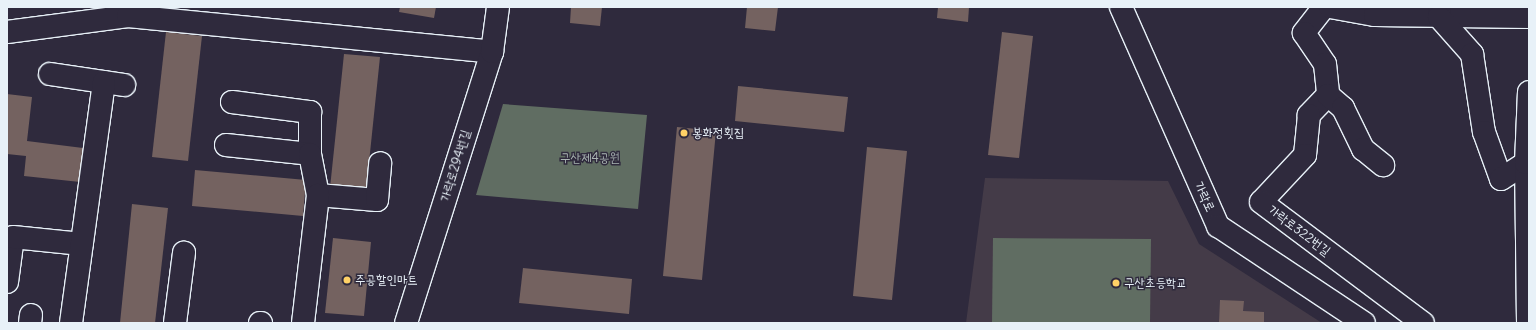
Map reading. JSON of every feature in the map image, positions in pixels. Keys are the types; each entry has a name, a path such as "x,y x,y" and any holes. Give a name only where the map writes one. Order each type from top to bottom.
{"street":[{"name":"가락로294번길","path":"406,323 492,52 498,7"},
{"name":"가락로","path":"1121,7 1218,226 1364,323"},
{"path":"1324,7 1304,33 1325,64 1328,95 1343,108 1363,149 1383,164"},
{"path":"1330,7 1375,15 1440,12 1529,17"},
{"path":"1440,12 1472,54 1484,132 1500,179 1526,163"},
{"path":"7,32 128,16 492,52"},
{"path":"50,74 114,84 82,244 71,323"},
{"path":"1528,323 1526,163 1529,92"},
{"name":"가락로322번길","path":"1328,95 1309,115 1305,155 1261,202 1423,323"},
{"path":"232,102 310,112 310,154 318,195 303,323"},
{"path":"226,145 310,154"},
{"path":"318,195 377,200 380,163"},
{"path":"7,282 13,237 82,244"},
{"path":"175,323 184,253"}],"shaded area":[{"name":"구산초등학교","path":"985,178 1168,181 1199,244 1322,323 966,323"}],"green space":[{"name":"구산제4공원","path":"503,104 647,115 638,209 476,195"},
{"path":"993,238 1151,239 1150,323 992,323"}],"building":[{"path":"400,7 436,7 434,18 399,12"},
{"path":"571,7 602,7 600,26 570,23"},
{"path":"747,7 778,7 775,31 745,28"},
{"path":"938,7 969,7 968,22 937,18"},
{"path":"166,32 202,36 188,161 152,157"},
{"path":"1002,32 1033,36 1019,158 988,155"},
{"path":"344,54 380,57 366,191 330,188"},
{"path":"738,86 848,97 844,132 735,121"},
{"path":"7,94 32,97 27,141 83,148 80,182 24,176 26,156 7,154"},
{"path":"677,127 716,131 702,280 663,276"},
{"path":"867,147 907,151 892,300 853,296"},
{"path":"195,170 306,180 303,216 192,206"},
{"path":"132,204 168,208 155,323 120,323"},
{"path":"333,238 371,242 364,316 325,313"},
{"path":"523,268 632,279 629,314 519,303"},
{"path":"1220,300 1244,301 1243,311 1264,312 1264,323 1219,323"}],"place":[{"name":"봉화정횟집","path":"684,133"},
{"name":"주공할인마트","path":"347,280"},
{"name":"구산초등학교","path":"1116,283"}]}
